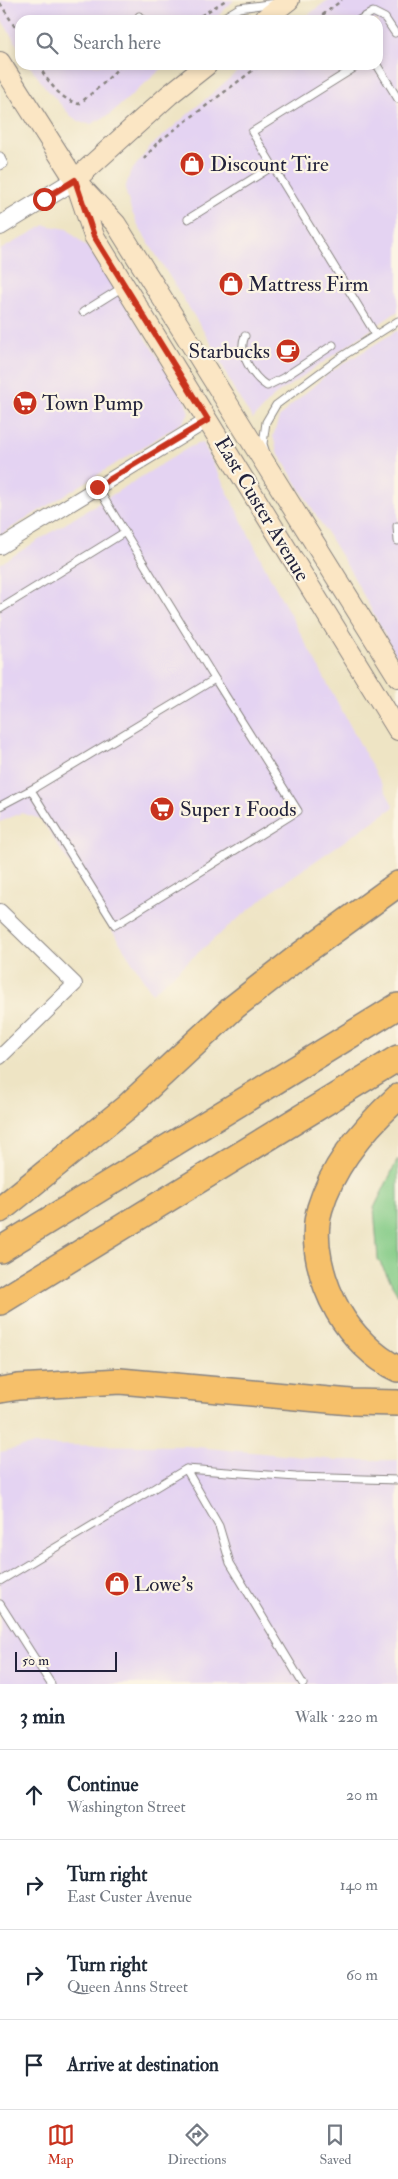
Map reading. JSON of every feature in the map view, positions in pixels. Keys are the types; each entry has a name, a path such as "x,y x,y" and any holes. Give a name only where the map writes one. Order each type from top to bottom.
{"highway":[{"path":"0,1210 127,1107 234,1007 303,953 398,884"},
{"path":"0,1250 398,1006"},
{"path":"0,1302 398,1058"},
{"path":"398,1096 358,1136 331,1182 319,1209 317,1230 319,1256 328,1293 345,1323 368,1348 398,1369"},
{"path":"0,1390 18,1387 120,1381 350,1402 398,1403"}],"main road":[{"path":"269,15 288,0"},
{"name":"East Custer Avenue","path":"0,62 75,180 116,224 398,677"},
{"path":"75,180 169,95 201,70"},
{"name":"East Custer Avenue","path":"75,180 94,236 398,730"}],"street":[{"path":"0,226 75,180"},
{"path":"0,547 208,420"},
{"path":"0,911 75,984 0,1057"}],"lane":[{"path":"228,15 240,8 288,0"},
{"path":"368,15 373,12 379,15"},
{"path":"383,17 395,33"},
{"path":"351,70 252,132 376,335"},
{"path":"381,70 395,89 398,99"},
{"path":"0,156 4,164 0,166"},
{"path":"188,219 273,166"},
{"path":"83,312 125,286"},
{"path":"274,479 263,444 266,422 276,405 341,358 398,321"},
{"path":"244,336 241,344 242,352 260,381 268,386 333,345"},
{"path":"31,790 115,925 298,812 97,487"},
{"path":"397,526 398,541"},
{"path":"0,609 125,532"},
{"path":"0,806 31,790 215,679"},
{"path":"186,1469 219,1526 234,1570 303,1684"},
{"path":"0,1581 186,1469 296,1478 398,1480"},
{"path":"0,1604 50,1684"}],"path":[{"path":"202,15 226,0"},
{"path":"322,15 342,0"},
{"path":"0,3 15,27"},
{"path":"42,70 61,96 70,102 79,104 116,70"},
{"path":"144,159 157,143 253,70"}],"shaded area":[{"path":"0,0 234,0 219,15 15,15 15,42 0,17"},
{"path":"328,0 398,0 398,311 274,396 253,419 235,392 214,348 140,229 131,210 125,189 130,173 150,147 239,70 383,70 383,15 308,15"},
{"path":"33,70 160,70 109,115 91,124 82,123 71,116"},
{"path":"45,225 67,229 91,251 185,400 189,413 183,422 0,535 0,250"},
{"path":"398,330 398,659 352,574 277,451 273,436 279,418 290,406 330,372"},
{"path":"203,443 271,579 394,807 279,886 230,925 152,993 41,819 21,813 0,822 0,564 188,448"},
{"path":"31,1445 186,1446 337,1460 398,1460 398,1684 0,1684 0,1452"}],"green space":[{"path":"398,1159 398,1295 378,1259 374,1208"}],"place":[{"name":"Discount Tire","path":"192,164"},
{"name":"Mattress Firm","path":"231,284"},
{"name":"Starbucks","path":"288,351"},
{"name":"Town Pump","path":"25,403"},
{"name":"Super 1 Foods","path":"162,809"},
{"name":"Lowe's","path":"117,1584"}],"route":[{"path":"44,199 75,180 94,236 208,420 97,487"}]}
